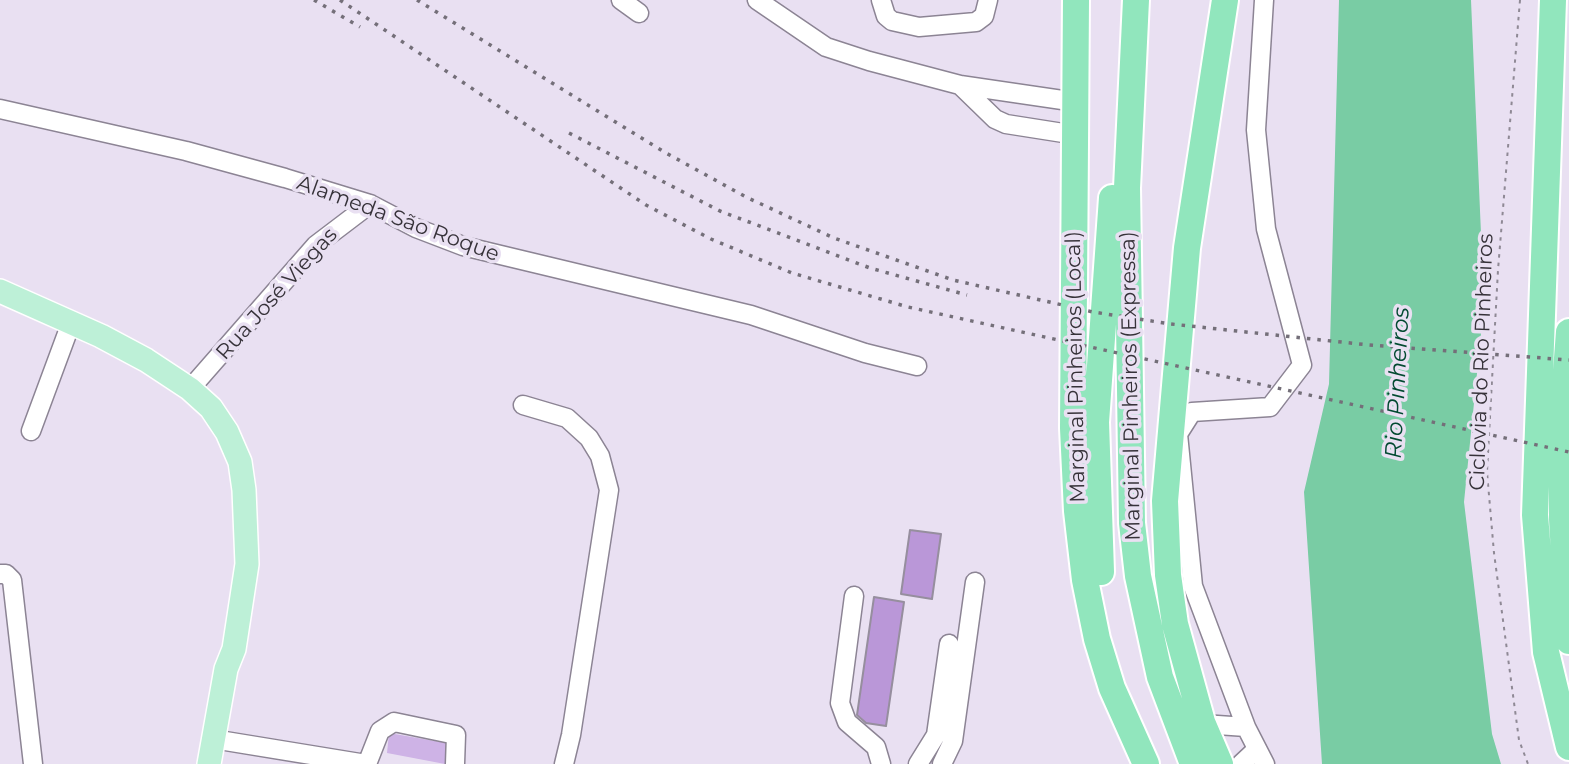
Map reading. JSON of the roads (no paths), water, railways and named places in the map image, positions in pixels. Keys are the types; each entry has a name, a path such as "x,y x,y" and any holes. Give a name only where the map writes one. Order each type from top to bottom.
{"highway":[{"name":"Marginal Pinheiros (Local)","path":"1076,0 1073,428 1077,512 1085,580 1097,639 1112,688 1143,758"},
{"name":"Marginal Pinheiros (Expressa)","path":"1136,0 1129,125 1128,389 1132,523 1138,576 1150,639 1164,689 1193,764"},
{"path":"1220,764 1203,724 1175,624 1168,575 1166,501 1187,248 1225,0"},
{"path":"1553,0 1535,456 1537,561 1546,652 1569,747"},
{"path":"1129,125 1118,153 1111,203 1096,422 1096,482 1103,588 1109,624 1137,724 1143,758"},
{"path":"1569,332 1562,424 1562,519 1569,641"}],"main road":[{"path":"6,295 146,360 190,390 211,408 227,432 240,462 247,564 234,649 239,671 220,740 209,764"},
{"path":"220,740 223,764"}],"street":[{"path":"621,0 639,13"},
{"path":"757,0 826,47 960,85 1076,102"},
{"path":"881,0 886,16 892,21 919,27 976,22 984,16 988,0"},
{"path":"1241,764 1261,756 1246,727 1193,586 1178,434 1192,412 1270,407 1302,365 1266,229 1263,204 1256,130 1264,0"},
{"path":"960,85 995,119 1006,124 1076,135"},
{"name":"Alameda São Roque","path":"0,109 186,151 370,204 415,228 463,246 751,315 864,353 917,366"},
{"name":"Rua José Viegas","path":"190,390 316,245 370,204"},
{"path":"31,431 71,323"},
{"path":"523,405 567,418 589,438 600,456 609,490 571,735 564,764"},
{"path":"5,576 33,764"},
{"path":"942,764 953,741 975,582"},
{"path":"854,596 841,709 848,722 876,747 881,764"},
{"path":"918,764 936,735 949,644"},
{"path":"220,740 366,764 380,731 394,722 456,735 458,741 455,764"},
{"path":"1203,724 1246,727"}],"water":[{"name":"Rio Pinheiros","path":"1339,0 1471,0 1484,304 1464,502 1492,734 1501,764 1322,764 1304,492 1329,384"}],"railway":[{"path":"314,0 360,27"},
{"path":"340,0 646,205 711,239 792,273 908,307 1569,452"},
{"path":"417,0 666,153 746,197 834,238 953,280 1093,312 1171,324 1369,345 1569,360"},
{"path":"569,133 720,211 870,268 967,295"}]}
